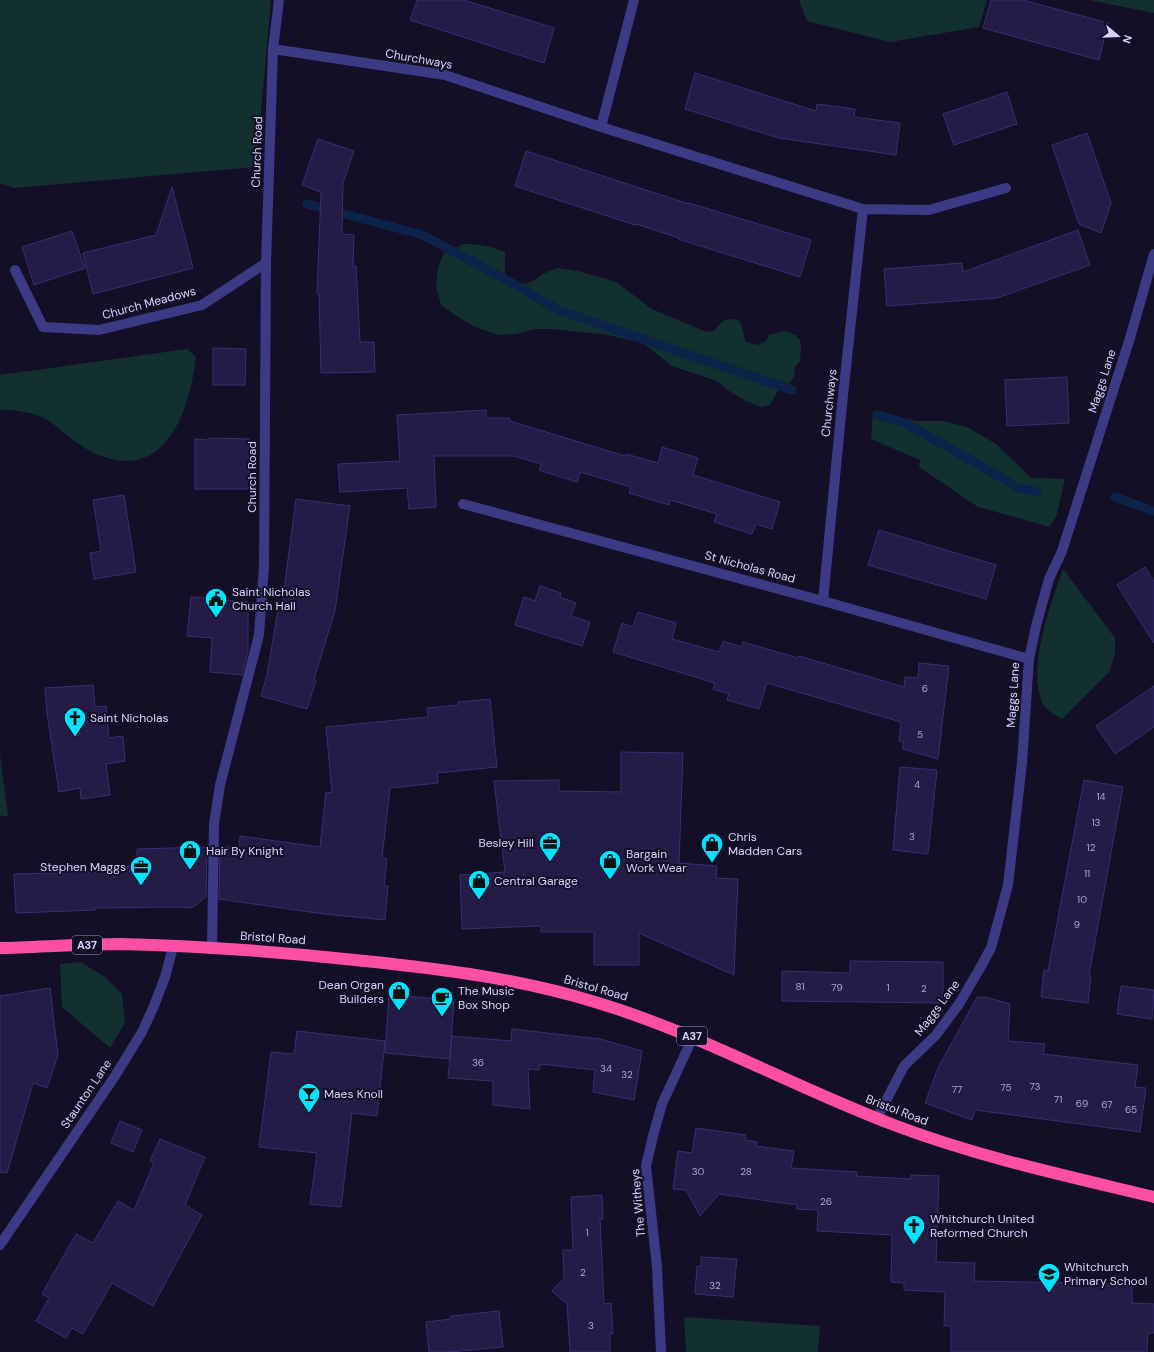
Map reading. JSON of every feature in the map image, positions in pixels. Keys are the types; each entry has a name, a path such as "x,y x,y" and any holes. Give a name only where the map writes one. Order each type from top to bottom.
{"highway":[{"name":"Bristol Road","path":"0,948 118,944 212,948 401,964 530,985 594,1001 628,1012 693,1037 838,1103 946,1143 983,1154 1154,1197"}],"street":[{"name":"Church Road","path":"212,948 214,824 220,784 259,636 264,555 266,263 273,49 279,0"},
{"path":"601,127 634,0"},
{"name":"Churchways","path":"273,49 445,75 601,127 863,209 929,210 1006,188"},
{"name":"Churchways","path":"823,601 863,209"},
{"name":"Maggs Lane","path":"877,1118 904,1066 936,1035 959,1004 990,948 1008,885 1022,762 1029,659 1036,626 1049,579 1062,552 1130,338 1154,254"},
{"name":"Church Meadows","path":"15,270 43,327 99,330 202,305 266,263"},
{"name":"St Nicholas Road","path":"463,504 823,601 1029,659"},
{"name":"Staunton Lane","path":"0,1245 115,1076 142,1032 165,977 173,947"},
{"name":"The Witheys","path":"662,1352 657,1267 646,1166 662,1104 693,1037"}],"green space":[{"path":"0,0 271,0 256,167 14,188 0,183"},
{"path":"799,0 987,0 979,27 890,42 807,21"},
{"path":"1089,0 1154,0 1154,13"},
{"path":"464,244 474,244 495,248 505,252 505,274 513,281 526,284 557,268 578,271 616,282 652,309 706,332 714,331 724,321 733,319 738,320 743,328 746,342 758,345 766,341 769,335 785,331 795,335 800,340 801,348 800,361 795,367 794,377 788,385 777,392 770,405 761,407 746,401 729,391 717,381 672,366 643,343 603,334 553,329 534,329 516,334 498,335 473,326 441,305 436,286 438,268 444,253"},
{"path":"187,349 196,357 193,378 180,420 169,438 156,451 139,459 119,460 94,453 79,445 44,418 34,414 0,410 0,375"},
{"path":"873,411 917,421 944,421 967,427 996,444 1031,478 1065,479 1057,514 1050,527 978,507 919,467 920,460 871,439"},
{"path":"1063,569 1115,638 1115,655 1109,672 1062,719 1044,706 1038,690 1037,673 1042,636 1052,600"},
{"path":"0,754 8,816 0,816"},
{"path":"80,962 104,976 122,994 125,1023 110,1048 62,1007 60,964"},
{"path":"684,1317 820,1326 818,1352 686,1352"}],"building":[{"path":"417,0 464,0 554,28 544,63 410,20"},
{"path":"991,0 1023,0 1108,23 1099,60 983,28"},
{"path":"695,73 816,111 817,104 855,109 854,117 900,123 896,155 779,138 685,109"},
{"path":"1007,92 1017,124 954,145 943,114"},
{"path":"1087,133 1111,203 1101,233 1079,224 1052,145"},
{"path":"318,139 354,151 343,183 342,234 354,235 353,266 356,266 360,342 374,342 375,372 321,373 319,294 317,294 321,192 302,185"},
{"path":"526,151 689,204 811,240 800,277 515,186"},
{"path":"172,187 193,268 93,294 83,253 156,235"},
{"path":"1078,230 1090,265 997,298 887,306 884,269 962,263 963,272"},
{"path":"72,231 85,268 34,285 22,247"},
{"path":"213,348 246,349 245,385 213,385"},
{"path":"1067,377 1069,423 1007,426 1005,380"},
{"path":"486,410 486,418 510,418 510,421 625,456 626,454 658,463 662,447 698,458 693,475 780,502 772,529 756,524 752,534 714,522 717,514 670,500 669,505 629,493 631,487 580,472 577,482 539,470 541,464 514,456 434,456 436,507 409,509 407,488 340,492 338,464 400,461 397,415"},
{"path":"209,438 249,439 249,489 195,489 195,439 209,440"},
{"path":"124,495 136,572 94,579 90,553 101,551 93,500"},
{"path":"296,499 350,506 335,611 314,679 316,680 307,709 261,696 267,675 279,604 282,605"},
{"path":"879,530 996,565 986,599 868,565"},
{"path":"1145,567 1154,582 1154,643 1117,585"},
{"path":"540,586 561,593 560,597 576,603 571,616 590,622 582,646 515,625 524,597 535,601"},
{"name":"Saint Nicholas Church Hall","path":"191,597 248,602 248,651 242,675 210,672 212,638 187,636"},
{"path":"638,612 676,623 672,639 719,652 723,641 742,647 743,642 798,658 799,656 904,687 905,677 918,678 919,663 949,666 938,759 903,749 903,741 899,741 901,722 767,683 759,709 727,700 729,694 713,689 715,683 613,652 622,623 633,627"},
{"name":"Saint Nicholas","path":"93,685 95,707 106,706 109,738 123,736 125,761 106,764 110,795 81,799 80,788 59,792 47,713 45,688"},
{"path":"1154,686 1154,727 1115,754 1096,726"},
{"path":"490,699 497,767 437,773 438,783 390,788 382,858 387,859 384,886 388,886 385,920 324,914 219,899 220,847 239,847 240,836 320,847 326,792 332,793 326,727 428,717 427,708 458,705 458,702"},
{"path":"621,752 683,753 679,863 717,866 716,878 738,879 734,975 639,933 639,965 594,965 594,932 541,932 541,926 462,929 460,875 505,872 494,781 559,780 559,791 621,792"},
{"path":"900,767 937,770 928,854 893,850"},
{"path":"1084,780 1123,787 1089,975 1091,976 1088,1003 1041,997 1044,970 1048,971"},
{"path":"207,847 206,897 192,908 95,908 95,910 16,913 14,874 95,872 94,866 137,866 137,849"},
{"path":"850,961 943,962 943,1003 782,1001 782,971 850,973"},
{"path":"1121,986 1154,990 1152,1019 1117,1014"},
{"path":"50,988 58,1055 47,1088 33,1083 7,1173 0,1172 0,996"},
{"path":"389,995 454,1000 450,1058 452,1036 511,1041 512,1029 600,1039 642,1051 634,1100 593,1092 595,1070 540,1064 539,1070 528,1069 530,1109 493,1105 493,1081 448,1078 450,1059 385,1053"},
{"path":"977,997 986,997 1010,1004 1008,1041 1045,1044 1043,1054 1138,1065 1135,1087 1146,1088 1140,1132 975,1110 972,1120 925,1103 938,1068"},
{"path":"297,1031 385,1041 377,1116 352,1113 341,1207 310,1204 317,1153 259,1147 271,1052 294,1054"},
{"path":"120,1121 142,1130 133,1152 111,1143"},
{"path":"696,1128 746,1135 745,1140 757,1142 756,1146 794,1151 791,1168 857,1172 856,1176 911,1179 911,1175 939,1176 936,1262 975,1263 974,1281 1132,1284 1132,1303 1154,1304 1154,1333 1148,1333 1147,1352 951,1352 951,1326 944,1326 945,1292 904,1290 904,1283 891,1282 892,1235 817,1231 818,1210 797,1209 797,1205 719,1194 700,1216 686,1190 673,1189 678,1151 692,1153"},
{"path":"160,1139 205,1157 185,1205 202,1215 153,1306 112,1283 83,1334 72,1328 66,1338 36,1321 49,1298 42,1294 76,1234 93,1243 118,1201 134,1210 154,1163 150,1161"},
{"path":"602,1195 603,1219 600,1219 604,1304 611,1303 613,1334 610,1334 610,1352 570,1352 567,1304 552,1291 564,1278 563,1250 573,1250 571,1197"},
{"path":"701,1257 737,1259 733,1297 695,1294 697,1266 701,1266"},
{"path":"499,1311 503,1347 449,1352 429,1352 426,1322 451,1319 451,1316"}],"waterway":[{"path":"307,204 423,235 516,285 558,310 792,390"},
{"path":"878,415 905,423 1018,488 1037,492"},
{"path":"1115,497 1154,511"}],"place":[{"name":"Saint Nicholas Church Hall","path":"216,618"},
{"name":"Saint Nicholas","path":"75,738"},
{"name":"Besley Hill","path":"550,862"},
{"name":"Chris Madden Cars","path":"712,864"},
{"name":"Hair By Knight","path":"190,870"},
{"name":"Bargain Work Wear","path":"610,880"},
{"name":"Stephen Maggs","path":"141,886"},
{"name":"Central Garage","path":"479,900"},
{"name":"Dean Organ Builders","path":"399,1012"},
{"name":"The Music Box Shop","path":"442,1018"},
{"name":"Maes Knoll","path":"309,1114"},
{"name":"Whitchurch United Reformed Church","path":"914,1246"},
{"name":"Whitchurch Primary School","path":"1049,1294"}]}
